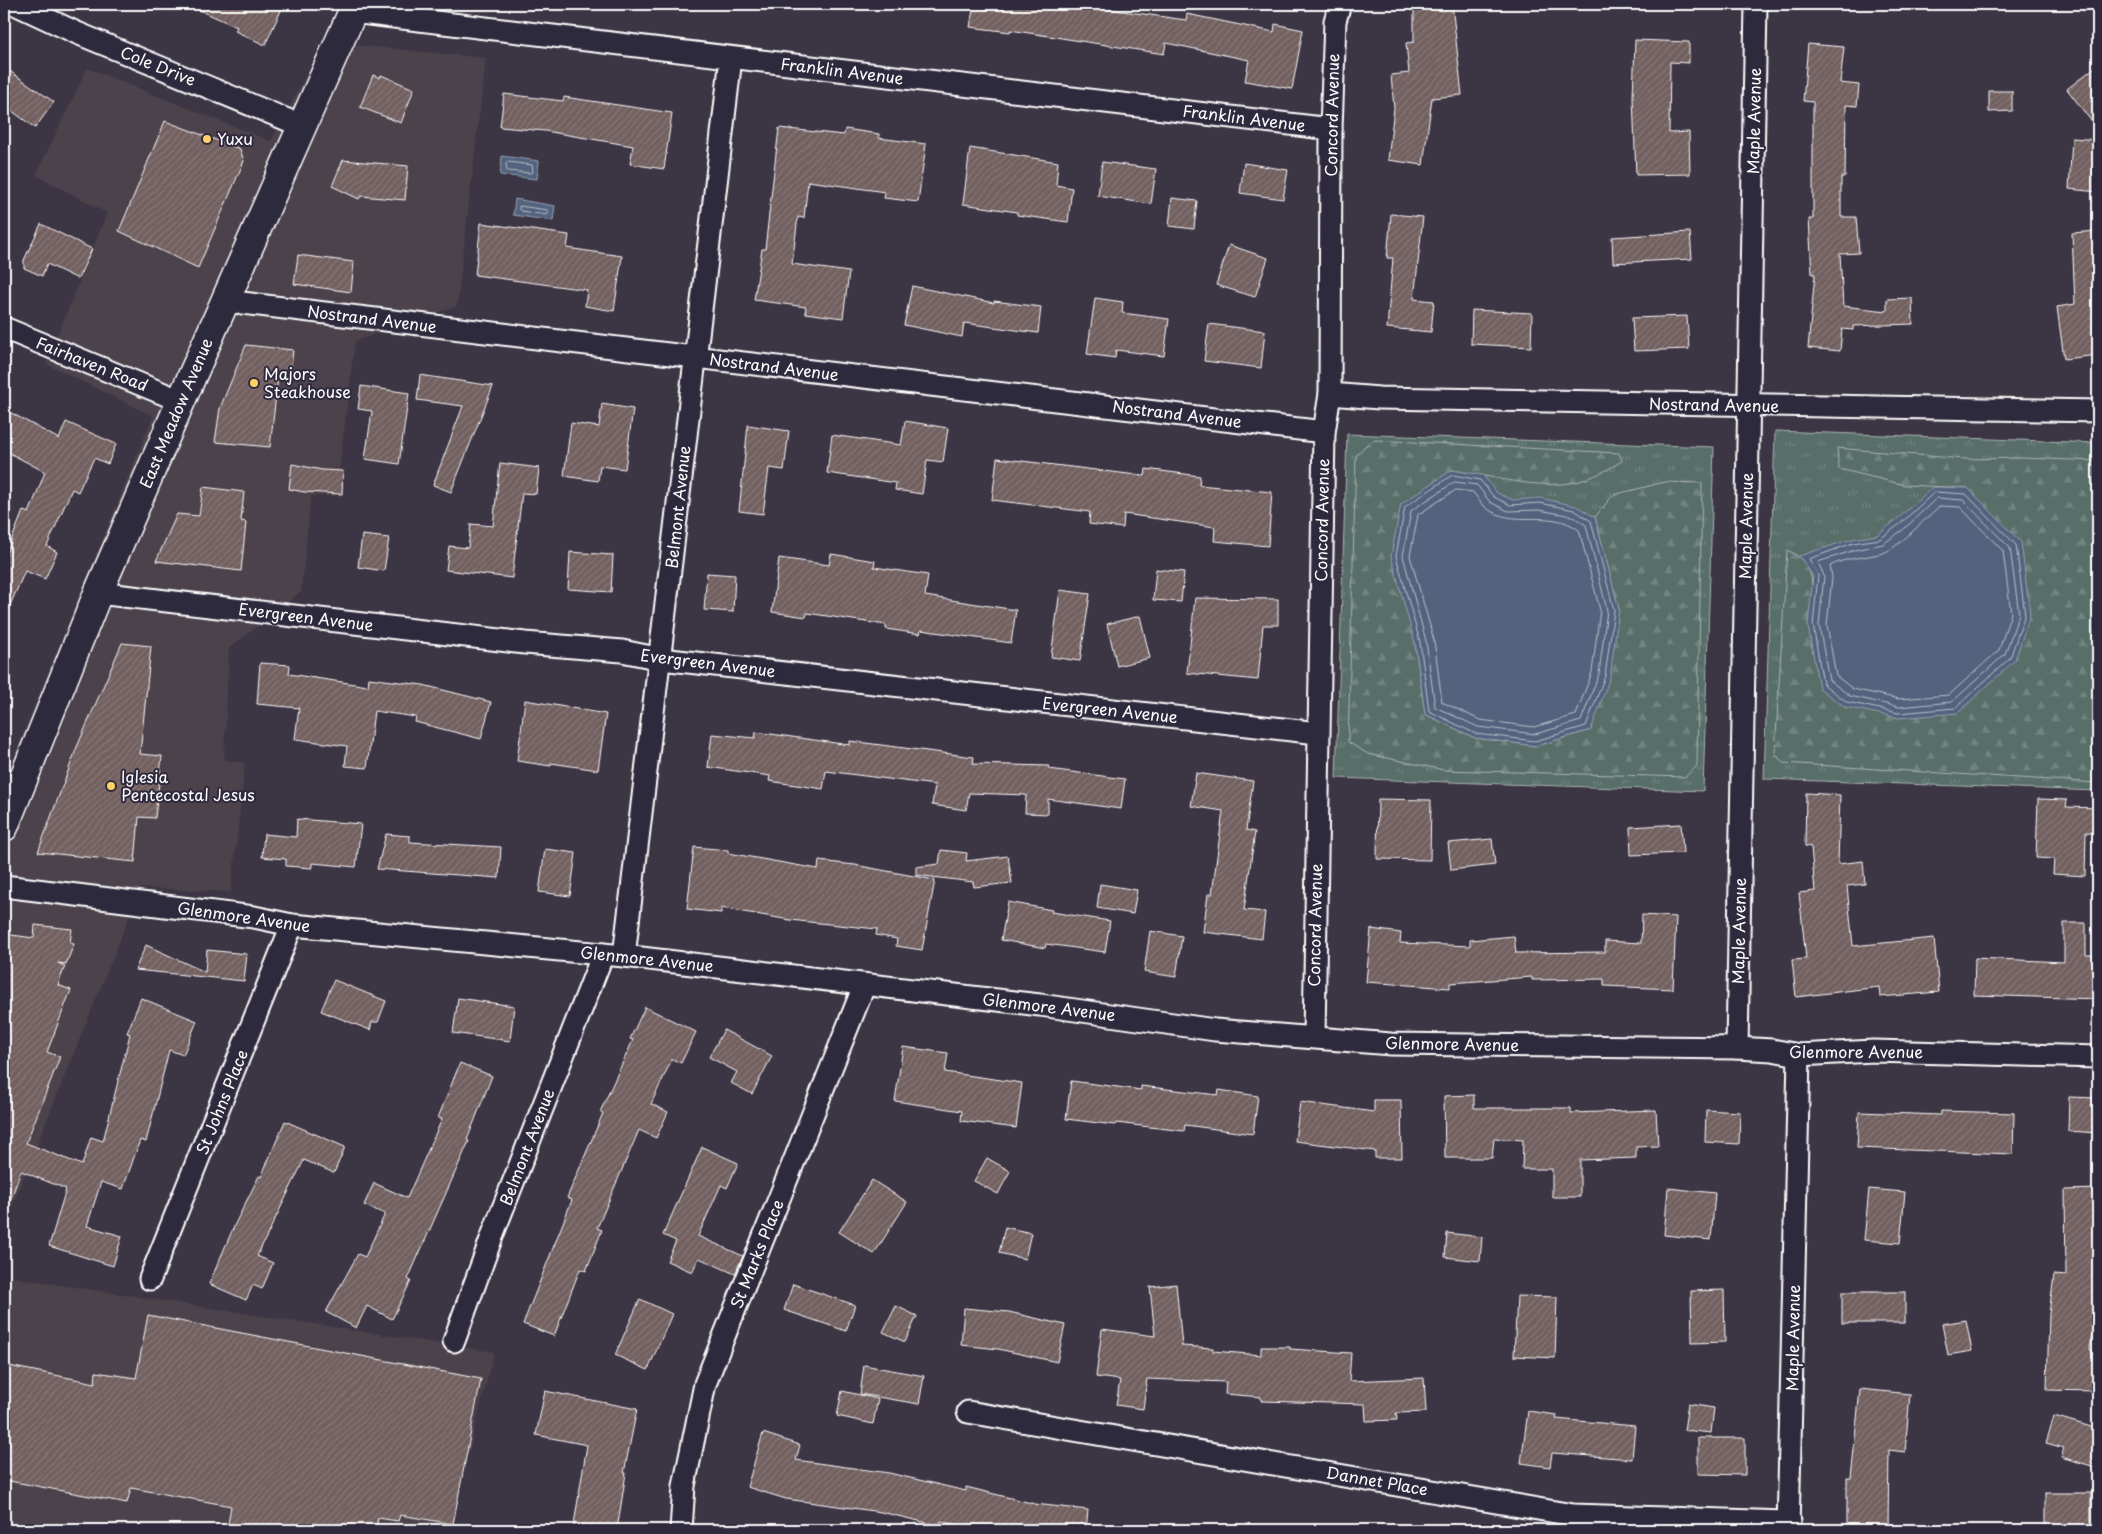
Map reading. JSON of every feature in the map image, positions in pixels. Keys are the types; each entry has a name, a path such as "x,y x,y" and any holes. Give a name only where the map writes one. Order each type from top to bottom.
{"street":[{"name":"Cole Drive","path":"17,4 77,32 302,126"},
{"name":"Concord Avenue","path":"1314,1037 1324,432 1330,394 1331,128 1335,21 1340,4"},
{"name":"Maple Avenue","path":"1737,1048 1756,4"},
{"name":"Franklin Avenue","path":"354,8 731,58 1331,128"},
{"name":"East Meadow Avenue","path":"4,827 98,593 180,401 354,8"},
{"name":"Belmont Avenue","path":"624,956 731,58"},
{"name":"Nostrand Avenue","path":"225,301 1324,432"},
{"name":"Fairhaven Road","path":"4,328 180,401"},
{"name":"Nostrand Avenue","path":"1330,394 1379,398 2098,411"},
{"name":"Evergreen Avenue","path":"98,593 525,642 622,651 660,659 1318,734"},
{"name":"Glenmore Avenue","path":"4,886 254,917 292,925 624,956 864,986 1040,1005 1216,1030 1392,1044 1737,1048 1772,1050 1799,1055 1873,1051 2098,1057"},
{"name":"St Johns Place","path":"150,1279 292,925"},
{"name":"Belmont Avenue","path":"454,1341 498,1222 603,954"},
{"name":"St Marks Place","path":"681,1530 684,1486 705,1384 864,986"},
{"name":"Maple Avenue","path":"1789,1526 1799,1055"},
{"name":"Dannet Place","path":"968,1412 1572,1515 1789,1526"}],"shaded area":[{"path":"324,42 486,58 457,306 355,341 336,496 311,496 301,592 229,648 224,760 245,763 231,892 141,888 4,1226 4,781 153,416 46,364 107,213 36,175 87,68 271,141"},
{"path":"4,1276 494,1352 449,1530 4,1530"}],"green space":[{"path":"1775,431 2098,443 2098,791 1764,779"},
{"path":"1347,434 1714,447 1703,791 1336,778"},
{"path":"1375,440 1619,453 1622,461 1606,471 1588,478 1561,484 1514,481 1452,470 1415,643 1425,714 1475,738 1536,746 1591,730 1619,609 1595,517 1613,495 1665,482 1702,483 1697,766 1685,777 1444,770 1368,754 1348,742 1356,456 1366,445"},
{"path":"1837,448 1963,459 2021,458 2098,461 2098,783 1783,763 1775,753 1787,550 1805,564 1810,573 1812,592 1808,626 1968,488 1905,485 1839,469"}],"water":[{"path":"502,156 539,161 537,179 500,175"},
{"path":"515,199 555,206 553,221 513,215"},
{"path":"1452,470 1483,475 1497,493 1513,500 1540,498 1576,506 1595,517 1619,609 1610,677 1591,730 1536,746 1475,738 1425,714 1415,643 1391,556 1401,504"},
{"path":"1933,487 1968,488 2021,542 2030,615 2015,660 1958,713 1899,718 1845,707 1819,688 1808,626 1813,576 1799,556 1852,539 1877,535"}],"building":[{"path":"186,4 284,4 265,45 235,31 237,27"},
{"path":"974,4 1072,4 1186,20 1187,14 1274,32 1275,24 1303,30 1292,89 1245,81 1249,60 1166,43 1164,54 1010,30 1010,32 970,27"},
{"path":"1414,4 1452,4 1462,95 1432,98 1423,165 1388,160 1394,108 1391,75 1409,73 1406,43 1414,42"},
{"path":"1635,40 1689,42 1689,63 1670,62 1669,133 1689,132 1690,174 1636,175 1633,97"},
{"path":"1808,44 1844,47 1840,83 1859,85 1857,106 1846,105 1845,177 1841,177 1841,217 1856,217 1859,253 1840,254 1843,306 1887,311 1887,299 1912,298 1913,324 1853,326 1853,330 1842,329 1840,351 1808,348 1815,274 1812,274 1809,219 1813,219 1813,102 1803,101"},
{"path":"2098,65 2098,130 2067,89"},
{"path":"4,67 54,102 35,128 4,105"},
{"path":"373,75 380,78 381,75 414,89 401,123 360,107"},
{"path":"1989,91 2012,91 2012,111 1989,112"},
{"path":"504,94 563,101 564,97 672,113 664,169 630,164 633,146 545,131 500,127"},
{"path":"165,121 240,149 244,161 198,268 119,231"},
{"path":"779,128 844,135 845,129 879,134 879,138 926,144 918,202 884,198 885,192 808,181 804,218 798,217 792,264 849,272 843,318 805,313 806,307 754,300 762,249 765,249"},
{"path":"2072,138 2098,140 2098,192 2069,189"},
{"path":"970,148 1058,162 1056,185 1072,188 1068,222 1017,215 1017,212 963,204"},
{"path":"343,160 408,166 405,200 361,196 359,199 332,186"},
{"path":"1102,162 1156,169 1151,204 1098,196"},
{"path":"1244,163 1288,170 1283,199 1240,193"},
{"path":"1172,198 1197,201 1194,229 1169,226"},
{"path":"1391,214 1423,217 1414,299 1434,301 1431,332 1387,328 1393,258 1387,258"},
{"path":"481,223 569,235 567,248 622,256 614,311 585,306 587,290 475,275"},
{"path":"41,224 92,249 78,279 47,264 42,276 24,268 24,260"},
{"path":"2098,231 2098,355 2064,359 2057,307 2075,304 2072,233"},
{"path":"1690,232 1692,259 1613,263 1612,237"},
{"path":"1229,245 1268,258 1255,297 1216,285"},
{"path":"298,255 354,262 351,292 294,284"},
{"path":"912,286 994,303 994,301 1041,307 1038,333 964,323 962,337 904,325"},
{"path":"1095,298 1123,302 1122,313 1169,319 1164,356 1116,350 1115,358 1087,354"},
{"path":"1472,310 1532,313 1531,347 1471,344"},
{"path":"1687,316 1689,349 1634,351 1632,318"},
{"path":"1209,324 1265,331 1261,368 1204,361"},
{"name":"Majors Steakhouse","path":"246,345 293,350 290,378 278,377 270,447 215,442 220,408"},
{"path":"420,375 493,386 451,492 433,485 463,406 417,400"},
{"path":"361,386 409,393 399,464 365,459 372,411 358,409"},
{"path":"602,404 633,409 625,469 600,466 598,481 564,476 571,423 599,427"},
{"path":"4,409 59,439 66,422 116,444 108,464 94,458 78,492 72,489 47,546 57,552 45,579 25,571 4,619 4,559 23,511 29,513 45,472 4,450"},
{"path":"905,421 948,428 943,462 927,460 922,494 895,490 896,483 827,473 832,435 901,445"},
{"path":"748,425 789,431 784,470 769,468 763,514 739,511"},
{"path":"997,458 1145,476 1146,469 1200,476 1199,485 1272,492 1268,546 1214,541 1215,527 1124,514 1123,528 1089,524 1090,512 992,500"},
{"path":"500,463 539,468 536,494 522,493 512,578 446,570 449,546 468,548 471,524 493,526"},
{"path":"292,464 322,470 343,471 342,494 304,492 289,489"},
{"path":"203,487 244,492 241,521 246,522 241,571 156,561 177,514 199,516"},
{"path":"362,535 389,538 384,571 358,567"},
{"path":"570,552 613,555 611,592 568,589"},
{"path":"831,554 875,561 874,567 928,575 925,596 1016,610 1011,643 921,630 920,634 886,629 886,625 807,613 806,617 772,612 779,558 829,565"},
{"path":"1156,569 1184,572 1181,602 1153,600"},
{"path":"707,573 735,575 733,612 704,610"},
{"path":"1060,590 1090,594 1080,661 1051,657"},
{"path":"1195,598 1278,599 1278,625 1263,625 1258,680 1187,673"},
{"path":"1140,616 1150,658 1117,666 1107,624"},
{"name":"Iglesia Pentecostal Jesus","path":"122,643 151,646 140,754 162,756 155,818 139,817 135,862 38,852 77,747"},
{"path":"260,663 290,665 289,674 368,686 369,678 423,685 491,702 481,739 415,722 416,717 374,711 367,768 345,766 347,746 295,739 299,708 257,704"},
{"path":"525,700 606,714 598,770 551,763 551,766 517,761"},
{"path":"756,732 850,745 850,741 974,757 973,764 1049,766 1049,769 1125,779 1121,809 1048,799 1048,814 1025,813 1026,795 969,793 966,810 932,805 935,785 826,771 823,789 769,781 770,776 708,767 712,734 755,738"},
{"path":"1196,773 1253,781 1246,830 1255,832 1244,910 1265,912 1262,939 1203,932 1208,894 1212,894 1223,811 1191,806"},
{"path":"1806,793 1840,795 1838,864 1863,861 1865,884 1847,886 1853,946 1934,938 1939,992 1880,997 1879,987 1796,997 1792,960 1806,959 1799,893 1815,891 1811,847 1805,846"},
{"path":"1378,799 1431,800 1430,860 1377,859"},
{"path":"2038,799 2067,800 2066,807 2098,808 2098,833 2086,832 2085,876 2053,874 2054,859 2036,858"},
{"path":"297,819 361,824 356,867 312,863 312,868 286,866 286,859 262,857 264,834 296,837"},
{"path":"1681,824 1683,853 1631,855 1630,827"},
{"path":"386,834 410,836 410,842 501,847 499,878 377,869"},
{"path":"1492,839 1495,865 1451,870 1448,843"},
{"path":"694,847 728,850 728,853 818,869 819,861 855,865 935,880 922,950 896,946 897,939 876,935 877,929 790,920 721,908 721,913 687,909"},
{"path":"545,849 576,853 570,896 539,892"},
{"path":"941,850 967,853 966,861 1008,856 1012,883 974,887 973,882 916,875 916,867 939,864"},
{"path":"1100,884 1137,890 1133,914 1097,908"},
{"path":"1008,902 1052,910 1051,912 1110,921 1105,952 1046,944 1045,948 1001,940"},
{"path":"1642,915 1676,917 1673,989 1604,986 1604,979 1532,980 1532,977 1450,983 1450,988 1366,982 1371,929 1401,933 1400,943 1470,946 1470,940 1514,936 1516,953 1605,952 1605,941 1641,943"},
{"path":"2064,923 2086,923 2086,955 2098,955 2098,999 1974,995 1975,958 2064,962"},
{"path":"35,925 72,929 70,943 74,944 66,964 58,963 65,966 58,985 71,990 47,1052 60,1057 26,1143 82,1165 91,1137 103,1141 130,1034 127,1033 141,998 197,1021 183,1055 169,1050 146,1142 140,1140 123,1189 101,1182 87,1226 122,1236 113,1266 49,1246 66,1189 21,1171 6,1212 4,1212 4,934 34,938"},
{"path":"1150,931 1182,936 1176,977 1144,972"},
{"path":"146,945 205,972 207,950 247,954 244,981 135,970"},
{"path":"334,980 386,1001 378,1022 372,1022 370,1030 321,1011"},
{"path":"458,998 514,1006 510,1041 453,1033"},
{"path":"645,1007 696,1032 681,1063 672,1059 651,1104 668,1112 656,1138 639,1130 597,1228 602,1230 586,1271 580,1269 554,1336 523,1324 572,1200 567,1198 603,1113 600,1112 633,1040 630,1039"},
{"path":"724,1030 772,1056 752,1094 731,1083 737,1072 709,1057"},
{"path":"903,1047 948,1053 945,1072 1022,1083 1016,1128 961,1121 962,1111 895,1101"},
{"path":"460,1063 492,1076 467,1140 469,1141 408,1279 411,1281 392,1319 367,1306 356,1328 326,1312 358,1254 365,1257 385,1214 364,1205 374,1183 407,1198 442,1119 438,1118"},
{"path":"1071,1081 1141,1090 1141,1086 1218,1095 1219,1090 1258,1096 1253,1134 1185,1125 1184,1131 1066,1119"},
{"path":"1474,1095 1474,1108 1571,1108 1571,1113 1656,1110 1658,1146 1636,1147 1636,1158 1580,1160 1580,1197 1552,1197 1552,1169 1522,1169 1523,1140 1494,1138 1492,1158 1445,1158 1444,1096"},
{"path":"2069,1097 2098,1098 2098,1133 2068,1131"},
{"path":"1374,1100 1401,1100 1402,1158 1375,1158 1375,1151 1295,1141 1300,1102 1374,1112"},
{"path":"1706,1110 1740,1112 1739,1144 1705,1142"},
{"path":"1941,1111 2014,1113 2013,1154 1857,1148 1859,1112 1941,1115"},
{"path":"285,1121 345,1147 334,1173 304,1160 257,1256 273,1263 262,1289 253,1285 246,1300 209,1284 235,1224 259,1176 261,1177"},
{"path":"702,1147 738,1163 727,1188 721,1185 698,1236 743,1256 735,1274 699,1258 692,1272 667,1261 676,1241 663,1235"},
{"path":"987,1158 1010,1171 998,1194 974,1181"},
{"path":"872,1180 907,1202 874,1254 839,1232"},
{"path":"1668,1188 1715,1193 1711,1240 1664,1235"},
{"path":"1869,1189 1905,1192 1900,1243 1864,1240"},
{"path":"2098,1189 2098,1289 2090,1350 2095,1350 2094,1391 2047,1390 2049,1314 2054,1275 2066,1276 2065,1190"},
{"path":"1005,1227 1031,1233 1025,1259 999,1253"},
{"path":"1447,1233 1482,1237 1480,1261 1445,1257"},
{"path":"793,1284 855,1305 846,1331 784,1310"},
{"path":"1176,1284 1182,1346 1213,1348 1213,1351 1261,1355 1261,1347 1290,1347 1290,1349 1351,1353 1349,1381 1424,1378 1426,1412 1396,1413 1397,1420 1366,1421 1365,1404 1261,1401 1261,1397 1225,1394 1226,1382 1147,1379 1143,1409 1116,1405 1120,1380 1096,1377 1102,1329 1155,1336 1150,1287"},
{"path":"1724,1290 1725,1342 1692,1343 1691,1291"},
{"path":"1842,1292 1905,1292 1905,1323 1842,1323"},
{"path":"1517,1296 1557,1297 1555,1358 1514,1356"},
{"path":"640,1299 672,1314 648,1370 615,1355"},
{"path":"896,1306 917,1316 905,1342 883,1332"},
{"path":"964,1308 1009,1312 1065,1325 1057,1362 998,1349 961,1345"},
{"path":"148,1315 481,1379 453,1524 400,1515 398,1521 378,1518 376,1530 227,1530 231,1506 131,1488 127,1503 4,1480 4,1365 95,1383 96,1372 136,1378"},
{"path":"1966,1320 1972,1351 1948,1355 1942,1324"},
{"path":"864,1365 924,1376 919,1404 860,1394"},
{"path":"1860,1389 1910,1394 1905,1452 1889,1450 1888,1528 1847,1528 1847,1478 1851,1478"},
{"path":"545,1391 637,1409 624,1473 626,1473 617,1530 573,1530 587,1445 536,1435"},
{"path":"842,1391 878,1399 873,1424 837,1416"},
{"path":"1688,1404 1714,1408 1711,1433 1684,1430"},
{"path":"1528,1411 1557,1415 1556,1419 1635,1426 1632,1459 1552,1453 1550,1467 1521,1463"},
{"path":"2054,1416 2098,1429 2098,1445 2092,1466 2061,1457 2064,1448 2046,1443"},
{"path":"763,1433 800,1445 796,1460 889,1473 966,1491 966,1487 1035,1504 1088,1510 1086,1530 979,1530 941,1521 940,1526 881,1512 786,1499 747,1487"},
{"path":"1698,1438 1745,1438 1745,1475 1698,1474"},
{"path":"2045,1493 2091,1493 2091,1530 2045,1530"}],"place":[{"name":"Yuxu","path":"207,139"},
{"name":"Majors Steakhouse","path":"254,383"},
{"name":"Iglesia Pentecostal Jesus","path":"111,786"}]}
